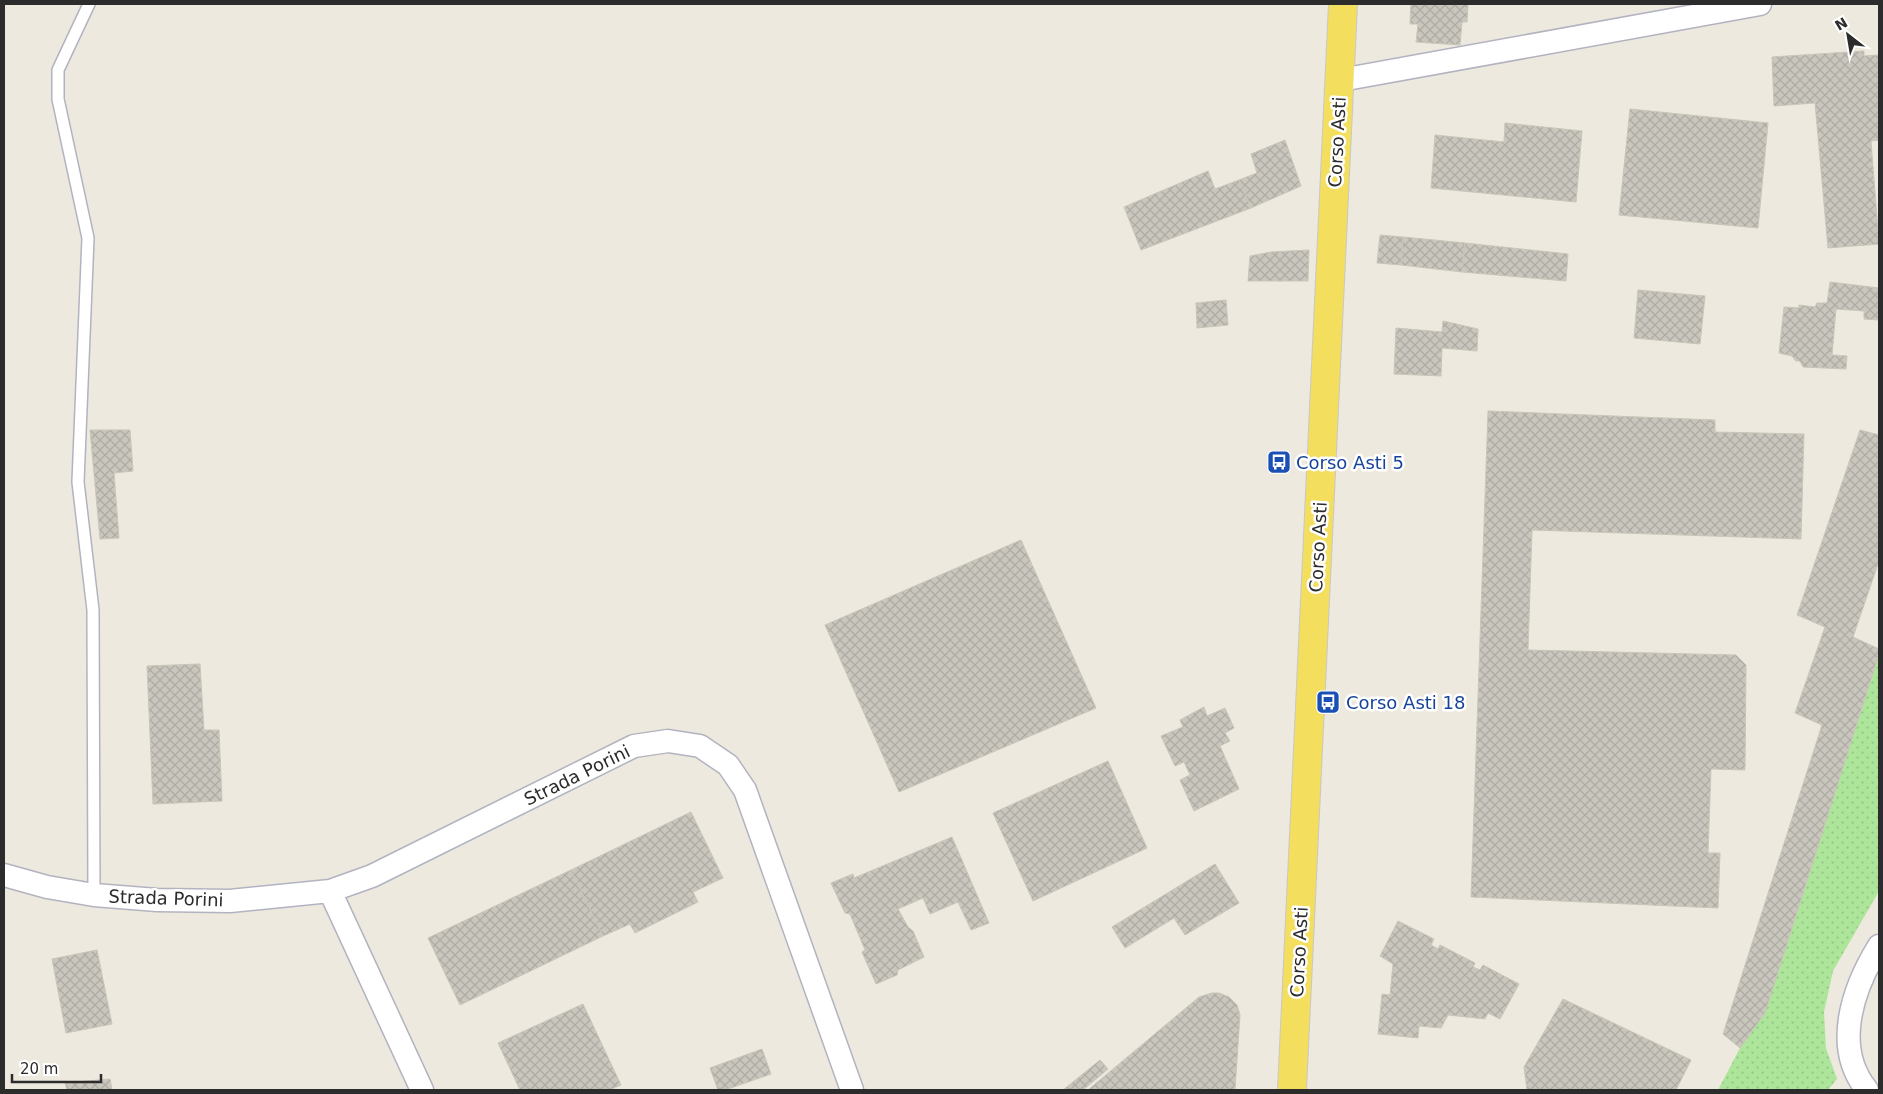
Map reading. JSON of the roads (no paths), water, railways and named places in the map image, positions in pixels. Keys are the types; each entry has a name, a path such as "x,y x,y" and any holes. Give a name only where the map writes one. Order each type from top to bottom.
{"main road":[{"name":"Corso Asti","path":"1292,1090 1344,4"}],"street":[{"path":"1340,80 1760,4"},
{"name":"Strada Porini","path":"4,875 47,887 94,895 158,900 230,901 330,891 372,876 634,746 668,741 700,746 728,765 745,790 852,1090"},
{"path":"330,891 422,1090"},
{"path":"1867,1090 1860,1081 1850,1054 1849,1027 1853,1001 1864,971 1879,946"}],"lane":[{"path":"89,4 58,70 58,99 88,238 78,482 93,610 94,895"}],"place":[{"name":"Corso Asti 5","path":"1279,462"},
{"name":"Corso Asti 18","path":"1328,702"}]}
